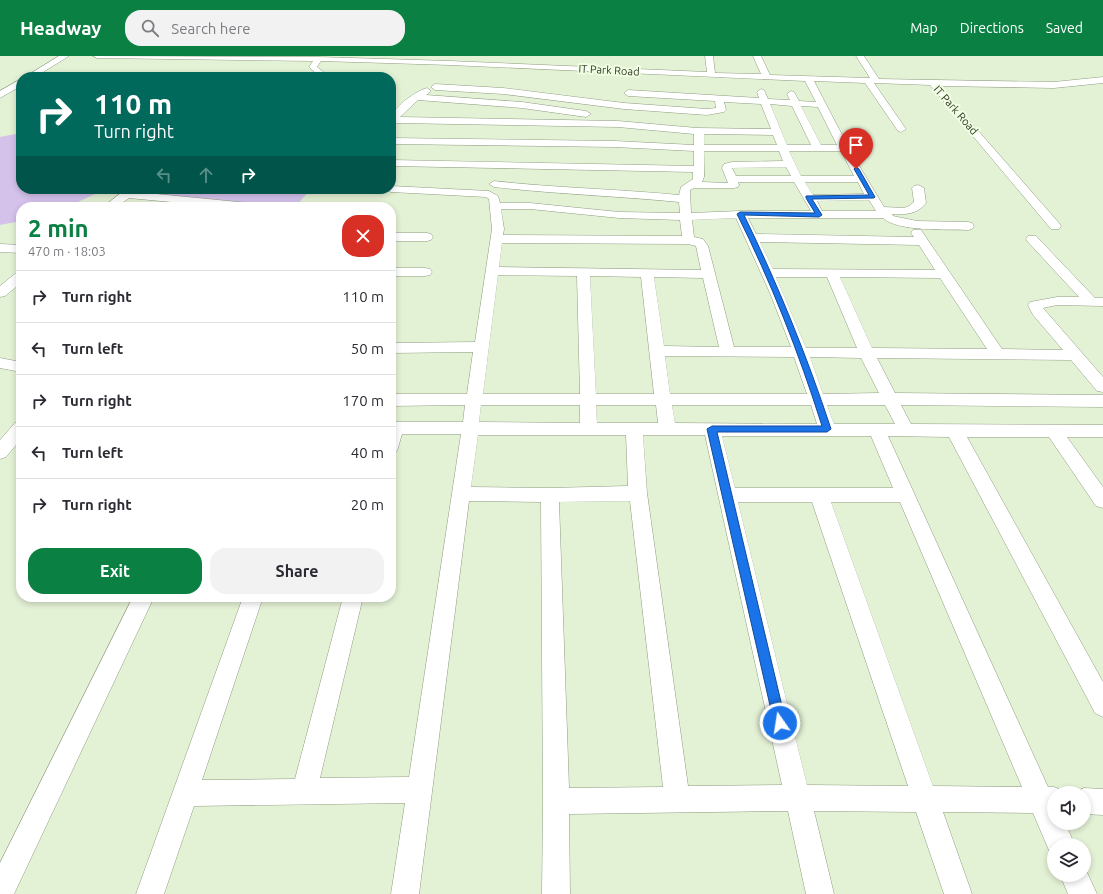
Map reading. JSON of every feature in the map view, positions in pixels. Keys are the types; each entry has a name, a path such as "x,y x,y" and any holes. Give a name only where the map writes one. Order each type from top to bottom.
{"street":[{"path":"38,72 65,56"},
{"name":"IT Park Road","path":"97,56 452,59 479,64 545,64 630,82 711,75 723,89 754,76 932,83 1055,226"},
{"path":"709,56 711,75"},
{"path":"757,56 767,77"},
{"path":"860,56 871,81 901,129"},
{"path":"319,59 313,67 319,72"},
{"path":"466,71 479,64"},
{"path":"539,76 545,64"},
{"path":"754,76 789,164 819,215"},
{"path":"782,77 817,148"},
{"path":"396,116 402,107 416,96 453,78"},
{"path":"808,78 862,179 882,212 896,221 911,224 968,226"},
{"path":"932,83 1054,85 1103,80"},
{"path":"617,131 630,82 723,89 764,101 822,105"},
{"path":"0,95 16,85"},
{"path":"435,87 531,90 624,106 714,112 721,110 723,89"},
{"path":"405,894 460,494 498,239 494,198 491,189 508,154 513,122 531,90"},
{"path":"0,104 16,95"},
{"path":"416,96 522,105 617,131 700,148 845,148"},
{"path":"396,122 513,122 617,131 776,132"},
{"path":"396,163 508,154 617,131"},
{"path":"688,240 685,189 697,181 700,148 699,132 697,131"},
{"path":"396,142 508,154 698,170"},
{"path":"692,185 734,185 728,166 789,164"},
{"path":"732,179 862,179"},
{"path":"495,206 530,206 619,215 819,215 908,210 917,207 920,203 918,188"},
{"path":"396,189 538,189 622,193 685,199"},
{"path":"116,202 126,194"},
{"path":"146,194 216,202"},
{"path":"808,198 872,197"},
{"path":"740,214 753,238 801,353 827,429"},
{"path":"911,224 998,355"},
{"path":"396,237 427,238"},
{"path":"753,238 923,241"},
{"path":"498,239 688,240 699,242 702,246 728,352"},
{"path":"1032,239 1097,302"},
{"path":"0,248 16,249"},
{"path":"396,272 425,272"},
{"path":"493,272 709,274"},
{"path":"583,272 589,430"},
{"path":"647,273 667,429"},
{"path":"768,273 943,274"},
{"path":"832,274 866,354 906,430"},
{"path":"0,293 16,280"},
{"path":"1097,302 1057,301 1035,305 1038,312 1103,387"},
{"path":"396,348 482,347"},
{"path":"657,351 1075,355"},
{"path":"0,363 16,366"},
{"path":"396,400 890,399 1103,401"},
{"path":"396,428 1103,431"},
{"path":"634,429 638,493 677,799"},
{"path":"712,429 820,894"},
{"path":"556,801 798,798 1047,799 877,430"},
{"path":"955,430 1100,692"},
{"path":"1054,431 1103,501"},
{"path":"0,452 16,433"},
{"path":"460,494 550,495 638,493"},
{"path":"550,495 556,801 556,894"},
{"path":"728,495 906,495"},
{"path":"819,495 958,894"},
{"path":"0,893 142,602"},
{"path":"150,894 251,602"},
{"path":"304,792 352,602"},
{"path":"185,793 419,790"},
{"path":"1091,801 1103,802"},
{"path":"1077,882 1083,894"}],"shaded area":[{"path":"16,134 16,194 95,194 78,202 16,202 16,222 0,225 0,137"},
{"path":"156,194 307,194 299,202 241,202"}],"route":[{"path":"780,723 712,429 827,429 808,370 762,259 740,214 819,215 808,198 872,197 856,169"}]}
